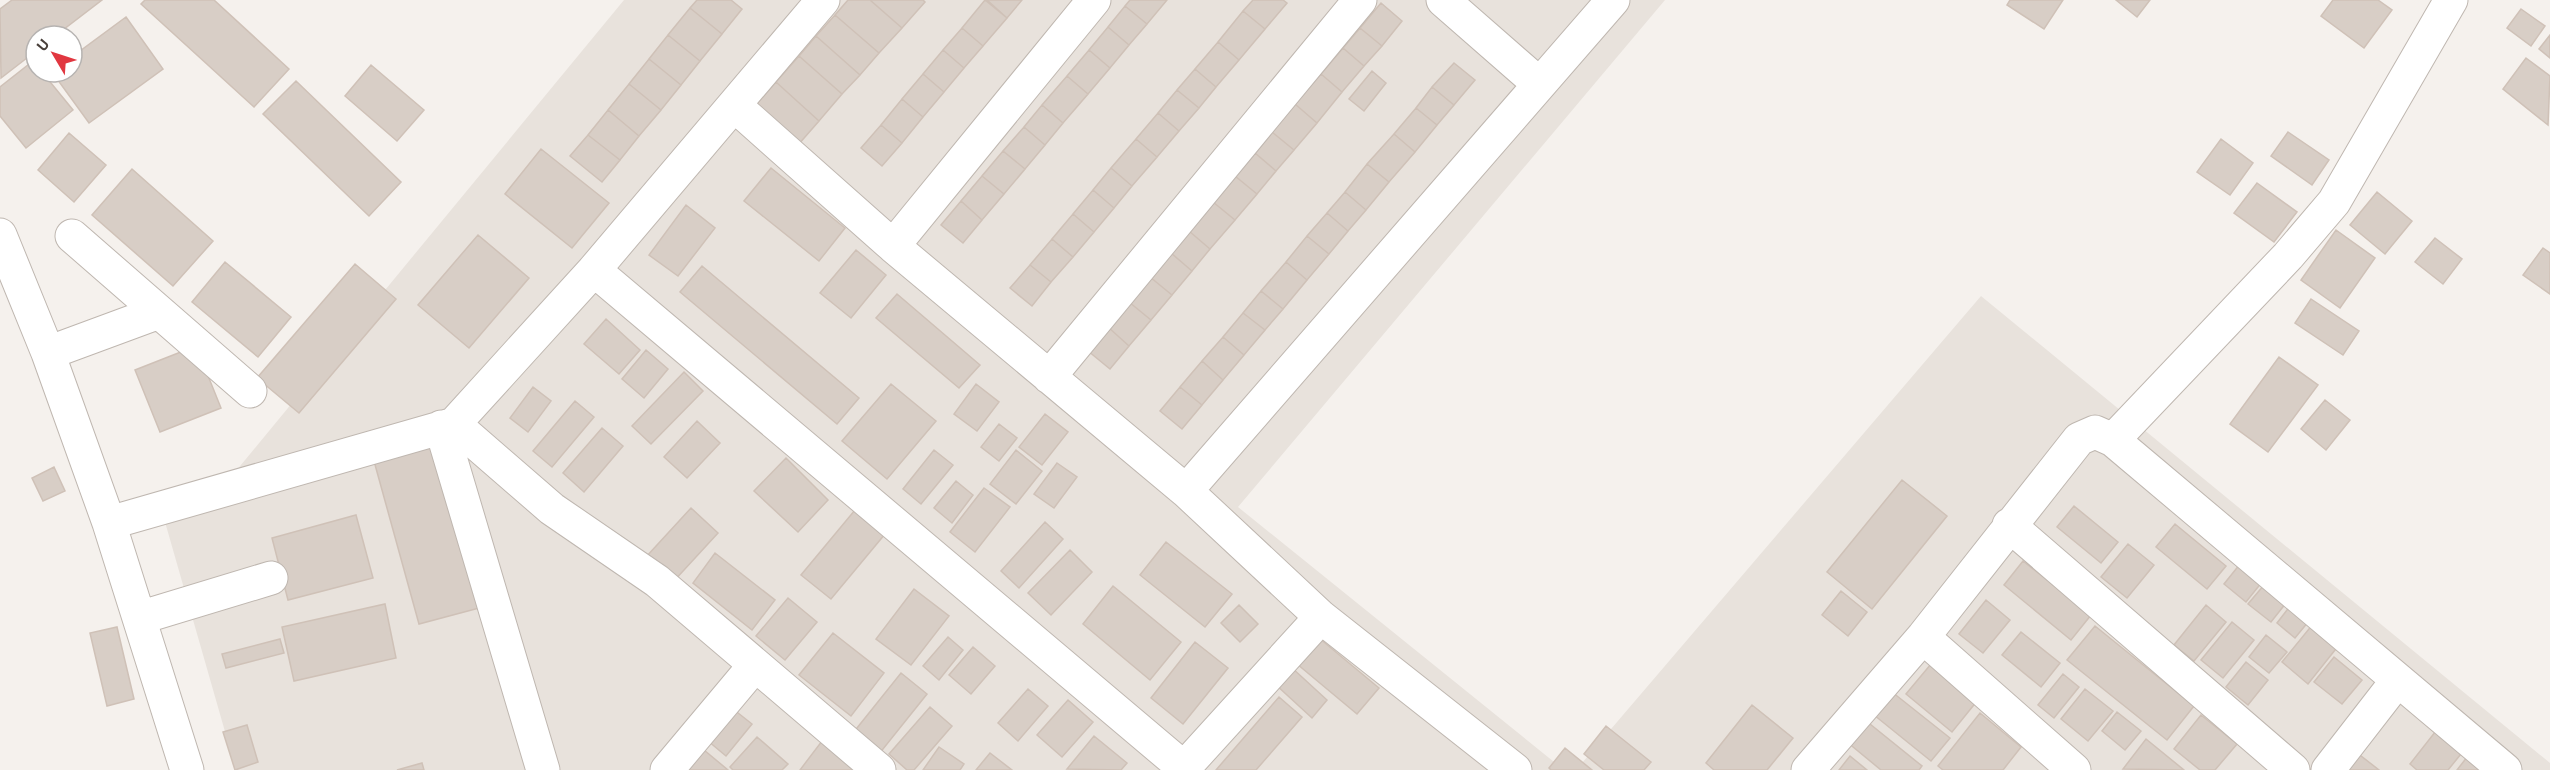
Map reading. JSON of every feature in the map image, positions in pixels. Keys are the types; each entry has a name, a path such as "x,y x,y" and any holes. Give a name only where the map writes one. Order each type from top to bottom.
{"street":[{"path":"109,523 447,426 594,270 823,0"},
{"path":"893,246 1094,0"},
{"path":"1049,377 1360,0"},
{"path":"1443,0 1539,84"},
{"path":"1186,491 1613,0"},
{"path":"2113,440 2288,256 2334,202 2451,0"},
{"path":"734,105 893,246 1186,491 1321,617 1509,768"},
{"path":"0,235 48,353 109,523 187,770"},
{"path":"72,236 250,391"},
{"path":"594,270 1183,769 1321,617"},
{"path":"48,353 159,312"},
{"path":"447,426 552,510 657,581 879,770"},
{"path":"447,426 543,770"},
{"path":"1808,770 1923,637 2079,439 2095,432 2113,440 2505,770"},
{"path":"2009,525 2293,770"},
{"path":"139,618 271,578"},
{"path":"1923,637 2060,765"},
{"path":"668,770 755,665"},
{"path":"2328,770 2397,681"}],"shaded area":[{"path":"624,0 1665,0 1238,507 1564,770 236,770 157,494 236,471"},
{"path":"1981,296 2550,763 2550,770 1576,770"}],"building":[{"path":"12,0 102,0 71,24 24,24 24,60 1,78 0,9"},
{"path":"145,0 214,0 289,69 254,107 141,4"},
{"path":"697,0 731,0 742,9 722,34 690,8"},
{"path":"848,0 870,0 902,28 879,53 835,15"},
{"path":"870,0 923,0 925,2 902,28"},
{"path":"985,0 1007,18 983,46 962,28"},
{"path":"987,0 1022,0 1007,18"},
{"path":"1130,0 1167,0 1147,24 1125,6"},
{"path":"1253,0 1283,0 1287,3 1265,29 1243,11"},
{"path":"2010,0 2063,0 2044,29 2007,5"},
{"path":"2116,0 2150,0 2137,17"},
{"path":"2333,0 2378,0 2392,10 2364,48 2321,16"},
{"path":"1381,3 1402,21 1382,46 1360,28"},
{"path":"1125,6 1147,24 1129,45 1108,27"},
{"path":"690,8 722,34 700,61 668,35"},
{"path":"2521,9 2545,26 2531,46 2507,28"},
{"path":"1243,11 1265,29 1239,60 1218,42"},
{"path":"835,15 879,53 860,75 816,36"},
{"path":"126,17 163,69 89,123 61,84 84,84 84,48"},
{"path":"1108,27 1129,45 1110,68 1089,50"},
{"path":"962,28 983,46 964,68 943,50"},
{"path":"1360,28 1382,46 1364,66 1343,48"},
{"path":"668,35 700,61 681,85 649,59"},
{"path":"2550,35 2550,58 2539,49"},
{"path":"816,36 860,75 842,94 799,56"},
{"path":"1218,42 1239,60 1216,87 1195,69"},
{"path":"1343,48 1364,66 1342,92 1321,74"},
{"path":"943,50 964,68 944,92 923,74"},
{"path":"1089,50 1110,68 1088,94 1067,76"},
{"path":"799,56 842,94 819,121 776,82"},
{"path":"2526,58 2550,76 2548,125 2503,89"},
{"path":"649,59 681,85 661,110 629,84"},
{"path":"1454,63 1475,80 1454,105 1432,87"},
{"path":"371,65 424,110 397,141 345,96"},
{"path":"24,68 24,84 52,84 73,110 26,148 0,116 0,87"},
{"path":"1195,69 1216,87 1199,108 1177,90"},
{"path":"1372,71 1386,83 1364,111 1349,99"},
{"path":"923,74 944,92 923,117 902,99"},
{"path":"1321,74 1342,92 1317,123 1295,104"},
{"path":"1067,76 1088,94 1063,123 1042,105"},
{"path":"296,81 401,182 369,216 263,114"},
{"path":"776,82 819,121 798,145 755,106"},
{"path":"629,84 661,110 639,136 608,110"},
{"path":"1432,87 1454,105 1437,125 1416,108"},
{"path":"1177,90 1199,108 1179,131 1158,113"},
{"path":"902,99 923,117 902,143 881,125"},
{"path":"1295,104 1317,123 1294,150 1272,132"},
{"path":"1042,105 1063,123 1045,145 1024,127"},
{"path":"1416,108 1437,125 1415,152 1394,134"},
{"path":"608,110 639,136 620,160 588,135"},
{"path":"1158,113 1179,131 1157,157 1136,139"},
{"path":"881,125 902,143 882,166 861,148"},
{"path":"1024,127 1045,145 1025,169 1003,151"},
{"path":"1272,132 1294,150 1276,171 1255,153"},
{"path":"2288,132 2329,160 2312,185 2271,156"},
{"path":"69,133 106,165 74,202 38,170"},
{"path":"1394,134 1415,152 1389,182 1367,164"},
{"path":"588,135 620,160 602,182 570,156"},
{"path":"1136,139 1157,157 1132,186 1111,168"},
{"path":"2221,139 2253,163 2230,195 2197,172"},
{"path":"541,149 609,203 572,248 505,194"},
{"path":"1003,151 1025,169 1004,194 982,176"},
{"path":"1255,153 1276,171 1257,194 1235,176"},
{"path":"1367,164 1389,182 1366,210 1345,192"},
{"path":"771,168 845,228 819,261 744,201"},
{"path":"1111,168 1132,186 1114,208 1093,190"},
{"path":"132,169 213,241 173,286 92,215"},
{"path":"982,176 1004,194 982,220 961,201"},
{"path":"1235,176 1257,194 1235,220 1213,202"},
{"path":"2257,183 2297,212 2274,242 2234,213"},
{"path":"1093,190 1114,208 1094,232 1073,214"},
{"path":"1345,192 1366,210 1348,231 1327,213"},
{"path":"2377,192 2412,221 2385,254 2350,225"},
{"path":"961,201 982,220 963,243 941,225"},
{"path":"1213,202 1235,220 1210,249 1189,231"},
{"path":"686,205 715,228 678,276 649,255"},
{"path":"1327,213 1348,231 1329,254 1307,236"},
{"path":"1073,214 1094,232 1073,257 1052,239"},
{"path":"2336,230 2375,258 2340,308 2301,280"},
{"path":"1189,231 1210,249 1192,271 1171,253"},
{"path":"478,235 529,278 469,348 418,305"},
{"path":"1307,236 1329,254 1307,280 1286,262"},
{"path":"2435,238 2462,259 2443,284 2415,262"},
{"path":"1052,239 1073,257 1051,282 1030,265"},
{"path":"2543,248 2550,253 2550,294 2523,275"},
{"path":"856,250 886,275 851,318 820,293"},
{"path":"1171,253 1192,271 1172,295 1150,277"},
{"path":"225,262 291,317 258,357 192,302"},
{"path":"1286,262 1307,280 1283,309 1261,291"},
{"path":"355,264 396,299 299,413 257,378"},
{"path":"1030,265 1051,282 1032,306 1010,288"},
{"path":"702,266 859,398 837,424 680,292"},
{"path":"1150,277 1172,295 1151,320 1129,302"},
{"path":"1261,291 1283,309 1265,330 1243,313"},
{"path":"897,294 980,365 959,388 876,318"},
{"path":"2311,299 2359,331 2343,355 2295,323"},
{"path":"1129,302 1151,320 1129,346 1108,327"},
{"path":"1243,313 1265,330 1244,355 1223,337"},
{"path":"606,319 640,350 619,374 584,344"},
{"path":"1108,327 1129,346 1110,369 1088,351"},
{"path":"1223,337 1244,355 1223,380 1202,361"},
{"path":"196,346 221,408 160,432 135,370"},
{"path":"646,350 668,369 644,398 622,379"},
{"path":"2279,357 2318,385 2268,452 2230,424"},
{"path":"1202,361 1223,380 1202,405 1180,387"},
{"path":"684,372 703,391 651,444 632,426"},
{"path":"891,384 936,421 887,479 842,441"},
{"path":"976,384 999,402 977,431 954,414"},
{"path":"533,387 551,401 528,432 510,418"},
{"path":"1180,387 1202,405 1182,429 1160,411"},
{"path":"2325,400 2350,420 2326,450 2301,429"},
{"path":"575,401 594,417 552,467 533,451"},
{"path":"1045,414 1068,432 1042,465 1019,447"},
{"path":"697,421 720,443 687,478 664,457"},
{"path":"999,424 1017,438 999,461 981,447"},
{"path":"602,428 623,446 584,492 563,473"},
{"path":"438,443 483,607 419,624 374,461"},
{"path":"934,450 953,465 921,504 903,489"},
{"path":"1016,450 1042,471 1016,504 990,484"},
{"path":"786,458 828,500 798,532 754,491"},
{"path":"1057,463 1077,477 1054,508 1034,494"},
{"path":"54,467 65,491 43,501 32,478"},
{"path":"1902,480 1947,516 1872,609 1827,572"},
{"path":"956,481 973,495 952,523 934,508"},
{"path":"984,488 1010,507 975,552 950,532"},
{"path":"2074,506 2118,542 2101,563 2057,527"},
{"path":"691,508 718,533 673,582 646,557"},
{"path":"855,510 885,534 831,599 801,575"},
{"path":"356,515 373,578 288,600 272,538"},
{"path":"1045,522 1063,539 1019,588 1001,571"},
{"path":"2175,524 2226,566 2207,589 2156,547"},
{"path":"1166,542 1232,594 1205,627 1140,575"},
{"path":"2128,544 2154,565 2127,598 2101,577"},
{"path":"1070,550 1092,572 1051,615 1028,593"},
{"path":"715,553 775,600 752,630 693,583"},
{"path":"2244,559 2266,577 2246,602 2224,584"},
{"path":"2023,561 2091,615 2071,640 2004,585"},
{"path":"2264,585 2286,603 2271,622 2248,604"},
{"path":"1113,586 1181,642 1150,680 1083,624"},
{"path":"914,589 949,616 911,665 876,639"},
{"path":"1841,591 1867,612 1848,636 1822,615"},
{"path":"788,598 817,622 785,660 756,636"},
{"path":"1986,600 2010,620 1983,653 1959,634"},
{"path":"2294,601 2313,616 2295,638 2277,623"},
{"path":"385,604 396,658 294,681 282,627"},
{"path":"1239,605 1258,624 1240,642 1221,623"},
{"path":"2206,605 2226,622 2194,661 2174,645"},
{"path":"2232,622 2254,640 2223,678 2201,660"},
{"path":"2313,624 2339,645 2308,684 2282,662"},
{"path":"2095,626 2194,706 2167,740 2067,660"},
{"path":"117,627 134,699 107,706 90,633"},
{"path":"2021,632 2060,663 2041,687 2002,655"},
{"path":"833,633 884,673 851,716 799,675"},
{"path":"1313,633 1379,688 1357,714 1291,659"},
{"path":"2266,635 2287,652 2269,673 2249,657"},
{"path":"948,637 963,650 939,680 923,666"},
{"path":"280,639 284,653 226,668 222,654"},
{"path":"1195,642 1228,668 1183,724 1151,698"},
{"path":"973,647 995,666 971,694 949,675"},
{"path":"2334,657 2362,680 2342,704 2314,682"},
{"path":"2246,662 2268,680 2248,705 2226,687"},
{"path":"1931,664 1977,701 1952,732 1906,694"},
{"path":"1291,667 1327,700 1312,718 1275,684"},
{"path":"901,673 927,694 879,754 853,733"},
{"path":"2063,674 2079,687 2054,718 2038,705"},
{"path":"1887,688 1950,738 1931,761 1869,711"},
{"path":"1028,689 1048,706 1018,741 998,723"},
{"path":"2085,689 2113,711 2088,741 2061,719"},
{"path":"1279,697 1302,717 1256,770 1216,770"},
{"path":"1068,700 1093,722 1062,757 1037,735"},
{"path":"728,705 752,724 726,756 702,736"},
{"path":"1752,705 1793,738 1767,770 1714,770 1706,763"},
{"path":"930,707 952,726 914,770 907,770 889,754"},
{"path":"2117,712 2141,731 2125,750 2102,731"},
{"path":"1980,713 2021,747 2003,770 1943,770 1938,766"},
{"path":"2201,715 2237,744 2215,770 2200,770 2174,749"},
{"path":"1865,720 1922,766 1919,770 1881,770 1847,742"},
{"path":"247,725 258,762 235,770 223,732"},
{"path":"1606,726 1651,762 1644,770 1604,770 1584,754"},
{"path":"2439,727 2465,749 2448,770 2417,770 2410,764"},
{"path":"1094,736 1127,763 1121,770 1067,769"},
{"path":"757,737 788,764 782,770 733,770 730,767"},
{"path":"2146,739 2184,770 2123,769"},
{"path":"822,741 858,770 800,770"},
{"path":"698,745 728,770 678,770"},
{"path":"939,747 964,764 960,770 923,770"},
{"path":"1565,748 1592,770 1551,770 1549,768"},
{"path":"2356,752 2379,770 2341,770"},
{"path":"2471,752 2483,770 2457,770"},
{"path":"990,753 1012,770 976,770"},
{"path":"1850,756 1867,770 1839,770"},
{"path":"422,763 424,770 397,770"}]}
